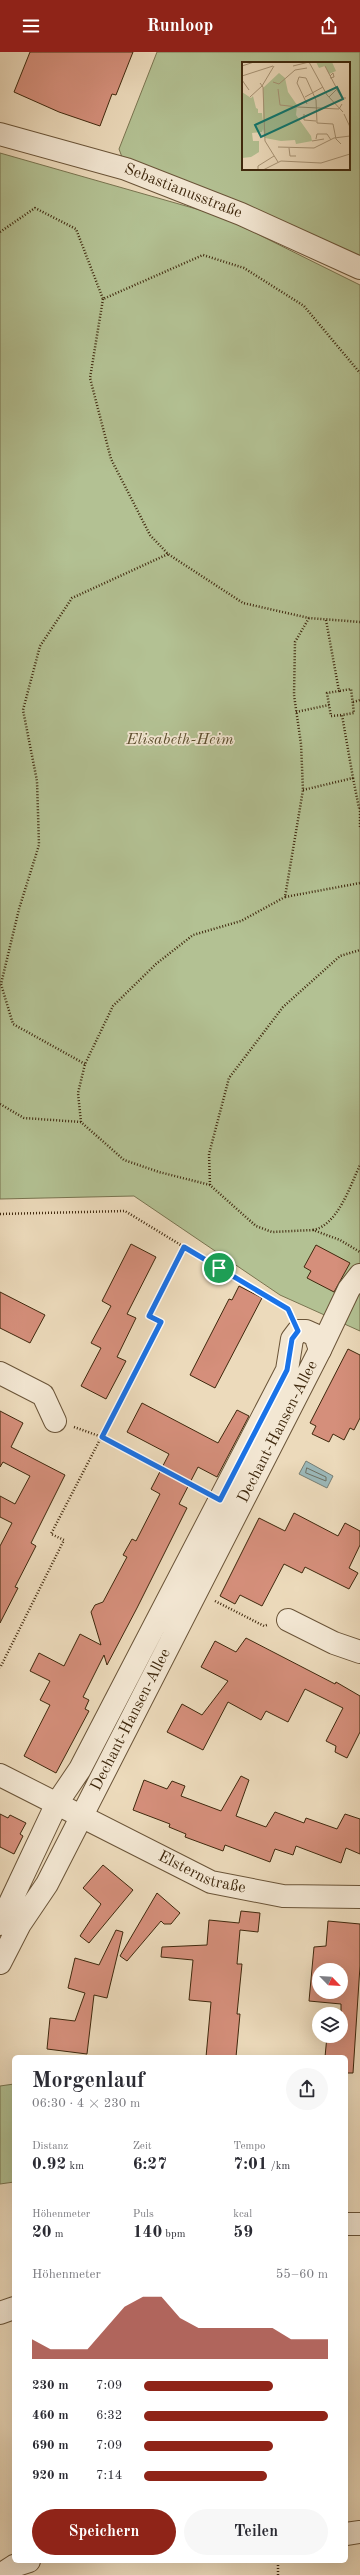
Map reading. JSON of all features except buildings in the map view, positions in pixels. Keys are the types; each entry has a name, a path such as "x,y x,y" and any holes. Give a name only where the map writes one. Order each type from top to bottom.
{"street":[{"name":"Sebastianusstraße","path":"0,134 126,169 241,214 360,268"},
{"path":"320,1350 349,1289 360,1275"},
{"name":"Dechant-Hansen-Allee","path":"0,1924 57,1803 80,1769 287,1370 292,1339 298,1331 306,1331 315,1335 320,1350 47,1884 20,1924 0,1963"},
{"path":"0,1373 43,1396 55,1421"},
{"path":"288,1620 334,1643 360,1652"},
{"name":"Elsternstraße","path":"0,1775 211,1882 284,1896 360,1897"},
{"path":"348,2224 360,2224"},
{"path":"0,2313 12,2309"},
{"path":"348,2534 360,2532"},
{"path":"0,2575 14,2566 23,2563"}],"path":[{"path":"0,232 34,208 76,229 103,299 90,378 111,459 150,535 168,554 243,603 309,618 360,622"},
{"path":"103,299 203,255 244,268 304,306 360,373"},
{"path":"85,1064 13,1024 1,984 19,909 39,845 37,781 23,710 40,646 72,598 168,554"},
{"path":"285,897 303,790 301,744 294,695 295,642 309,618"},
{"path":"326,620 339,691"},
{"path":"351,689 352,702 354,713 331,716 327,693 351,689"},
{"path":"352,702 360,700"},
{"path":"296,712 329,705"},
{"path":"342,715 359,808 360,829"},
{"path":"303,790 353,778"},
{"path":"81,1122 78,1093 85,1064 113,1006 156,964 193,935 241,921 285,897 360,883"},
{"path":"210,1185 209,1154 229,1078 283,1007 340,956 360,950"},
{"path":"0,1104 24,1118 81,1122 124,1160 158,1172 210,1185 256,1226 272,1232 313,1230 322,1228 337,1211 360,1165"},
{"path":"0,1214 125,1211 288,1309 298,1331"},
{"path":"313,1230 340,1240 360,1252"},
{"path":"0,1668 64,1540 51,1534 161,1322 149,1316 184,1247"},
{"path":"55,1421 102,1437 220,1500"},
{"path":"196,1591 264,1626 288,1620"},
{"path":"278,2563 278,2575"}],"green space":[{"path":"157,52 360,52 360,268 126,168 119,149"},
{"name":"Elisabeth-Heim","path":"0,153 221,216 360,285 360,1331 280,1295 134,1196 0,1199"},
{"path":"12,2084 12,2182 0,2184 0,2086"}],"water":[{"path":"306,1461 333,1476 327,1488 299,1474"}],"route":[{"path":"184,1247 219,1268 288,1309 298,1331 292,1339 290,1360 287,1370 220,1500 102,1437 161,1322 149,1316 184,1247"}]}
